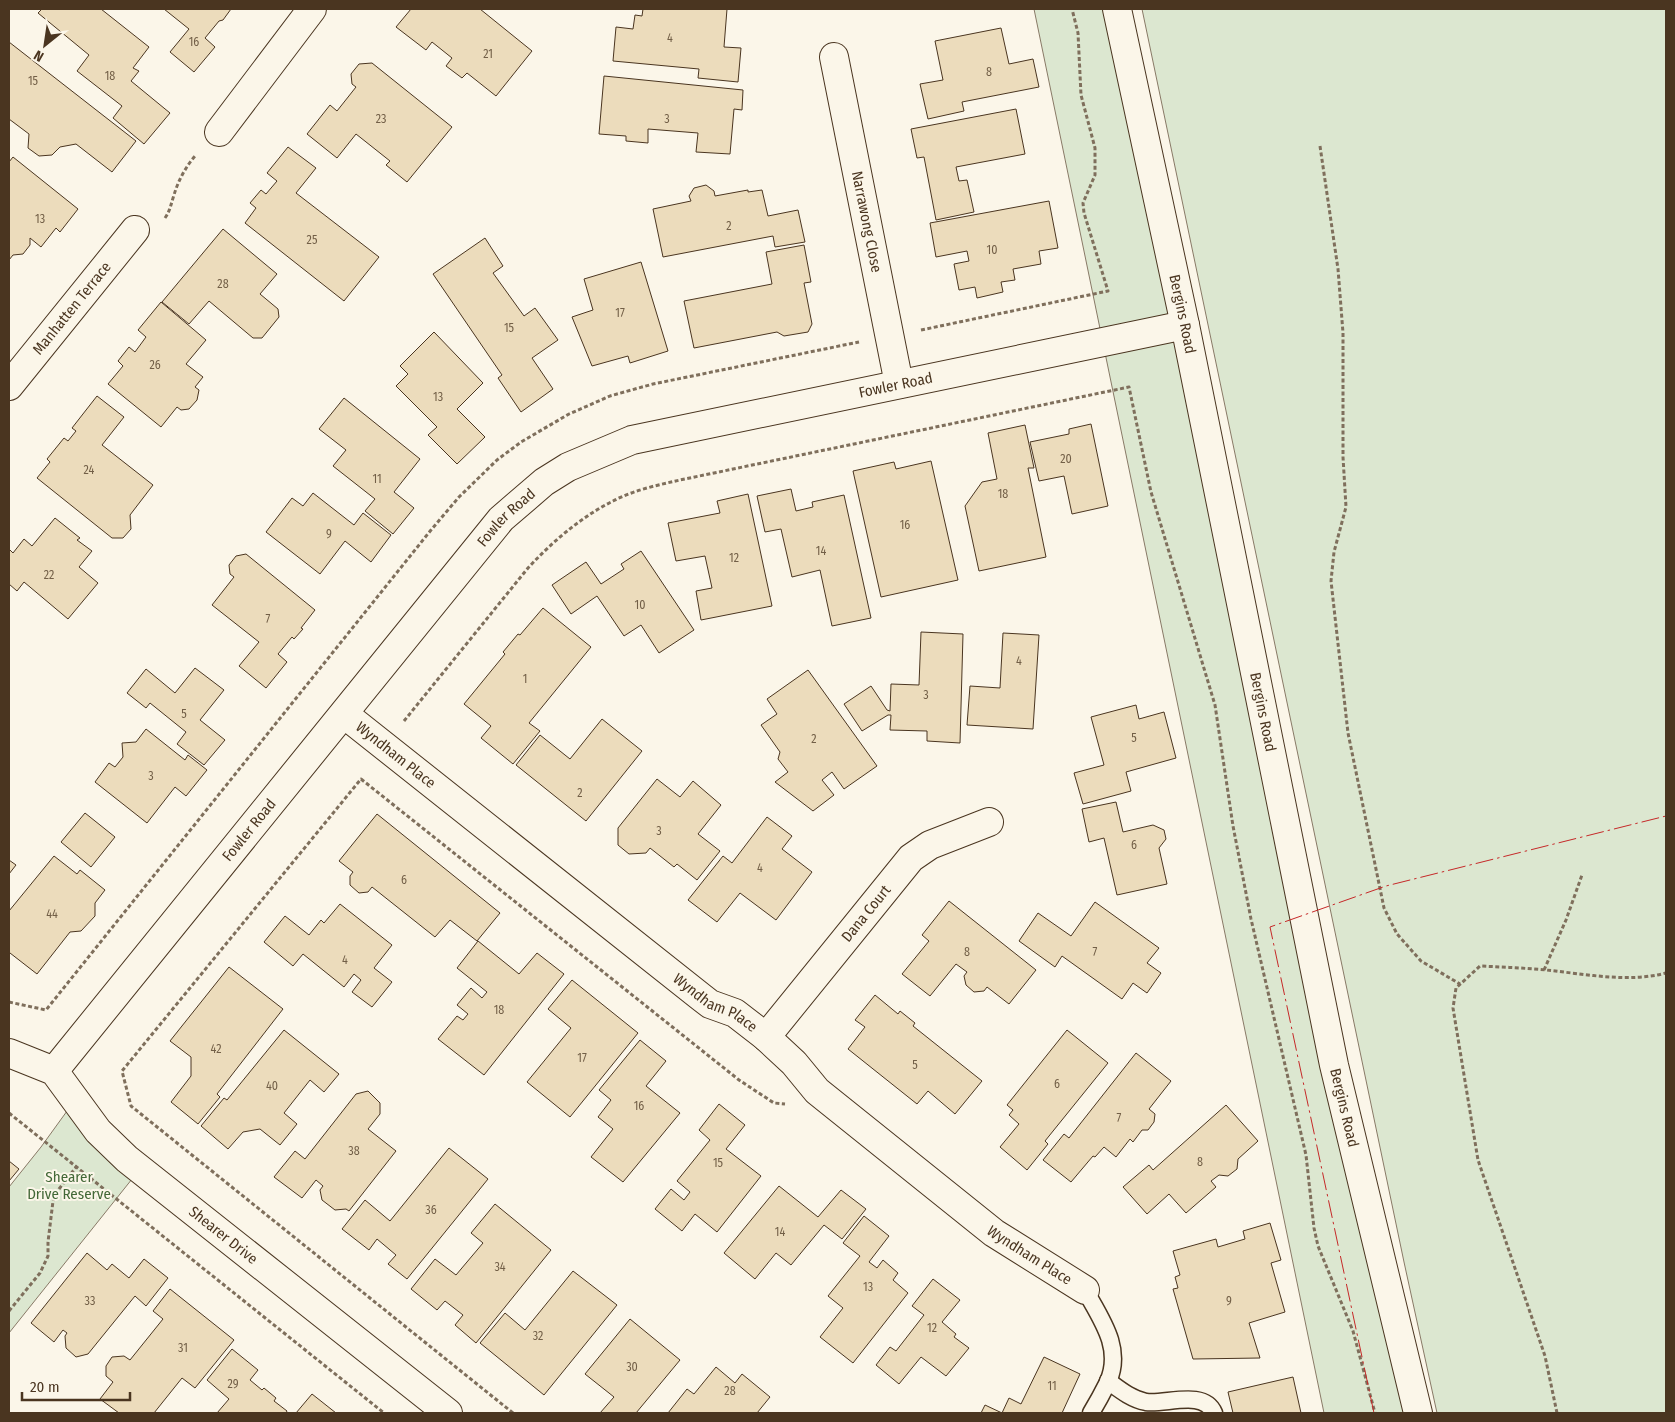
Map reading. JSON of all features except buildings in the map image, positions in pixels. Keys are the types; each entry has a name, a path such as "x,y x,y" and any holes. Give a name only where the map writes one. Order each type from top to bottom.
{"street":[{"path":"219,132 312,9"},
{"name":"Bergins Road","path":"1117,9 1184,325 1334,1065 1418,1413"},
{"name":"Narrawong Close","path":"834,58 899,384"},
{"name":"Manhatten Terrace","path":"9,386 135,230"},
{"name":"Fowler Road","path":"54,1071 501,519 544,482 568,466 632,440 1184,325"},
{"name":"Wyndham Place","path":"344,714 710,1004 735,1013 766,1037 794,1063 817,1092 994,1234 1085,1290"},
{"name":"Dana Court","path":"766,1037 911,858 930,845 990,822"},
{"path":"9,1053 54,1071"},
{"name":"Shearer Drive","path":"54,1071 98,1130 127,1159 448,1413"}],"lane":[{"path":"1085,1290 1106,1329 1114,1354 1108,1381 1092,1413"},
{"path":"1108,1381 1134,1398 1145,1402 1199,1400 1212,1409 1214,1413"}],"path":[{"path":"920,330 1108,291 1084,213 1083,203 1095,175 1095,148 1081,95 1078,33 1072,9"},
{"path":"135,230 160,224 167,216 174,194 192,159 219,132"},
{"path":"1320,146 1338,269 1343,332 1343,457 1346,507 1334,552 1331,581 1348,733 1384,908 1397,934 1421,961 1460,984"},
{"path":"402,724 533,562 550,544 595,511 614,500 634,492 680,480 1129,388 1151,492 1215,705 1233,826 1251,919 1306,1155 1314,1228 1318,1246 1353,1331 1375,1413"},
{"path":"513,1413 131,1106 122,1072 362,779 724,1068 763,1097 774,1102 791,1103 802,1100 817,1092"},
{"path":"1544,970 1566,920 1582,875"},
{"path":"1557,1413 1544,1356 1478,1160 1453,1008 1456,988 1480,966 1649,978 1666,973"},
{"path":"9,1002 46,1010"},
{"path":"9,1113 384,1413"},
{"path":"9,1312 40,1273 48,1256 53,1201 59,1189 76,1166"}],"green space":[{"path":"1034,9 1117,9 1422,1413 1324,1413"},
{"path":"1142,9 1666,9 1666,1413 1437,1413"},
{"name":"Shearer Drive Reserve","path":"75,1100 140,1169 9,1333 9,1187"}],"power":[{"path":"1374,1413 1270,927 1386,886 1666,816"}]}
